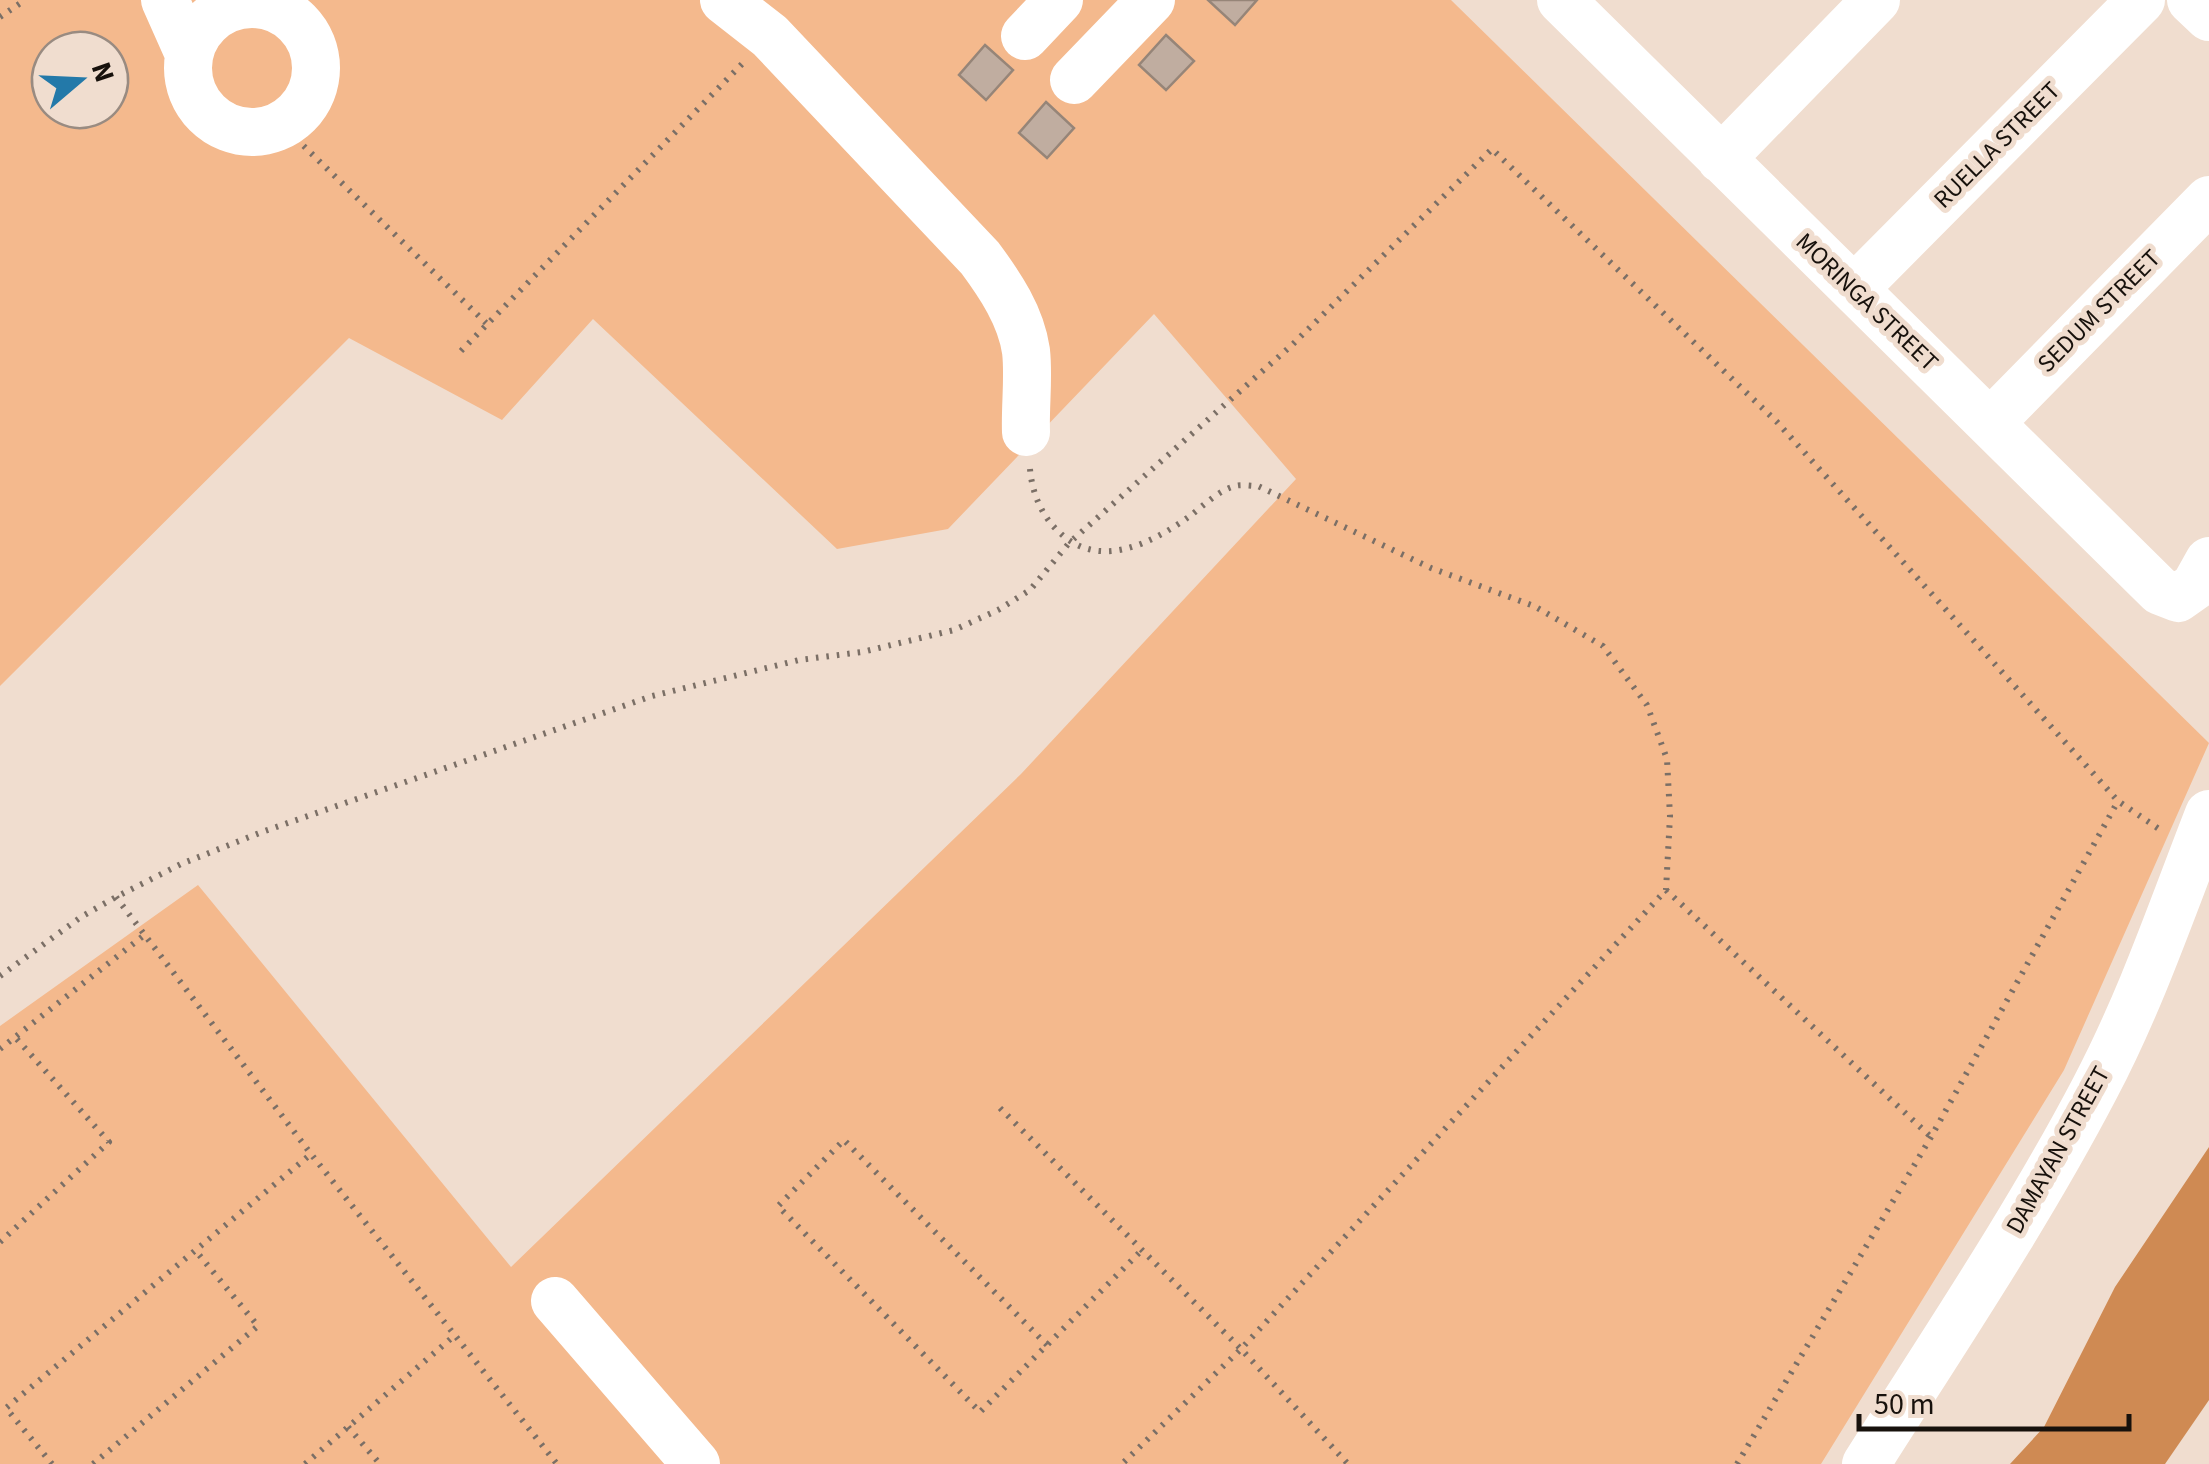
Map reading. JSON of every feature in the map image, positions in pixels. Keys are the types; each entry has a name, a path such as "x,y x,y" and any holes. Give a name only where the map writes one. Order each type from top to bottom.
{"street":[{"path":"165,0 189,54"},
{"path":"724,0 770,36 980,258 998,283 1017,318 1026,351 1026,432"},
{"path":"1025,36 1059,0"},
{"path":"1074,80 1152,0"},
{"path":"1721,159 1876,0"},
{"name":"RUELLA STREET","path":"1854,289 2141,0"},
{"path":"2191,0 2209,18"},
{"path":"247,2 276,8 292,18 312,48 314,84 296,114 264,131 246,132 214,119 192,91 188,72 189,54 207,22 222,10 247,2"},
{"name":"MORINGA STREET","path":"1586,8 1721,159 2160,592 2178,598 2194,586 2209,561"},
{"name":"SEDUM STREET","path":"1990,423 2209,200"},
{"name":"DAMAYAN STREET","path":"1866,1464 1976,1292 2096,1087 2130,1014 2209,814"},
{"path":"555,1301 696,1464"}],"path":[{"path":"0,17 25,0"},
{"path":"461,351 770,36"},
{"path":"281,124 486,323"},
{"path":"0,976 116,897 181,864 262,832 652,696 767,667 862,652 954,630 998,610 1030,590 1069,543 1293,344 1492,149 1777,422 2118,801 1931,1137 1737,1464"},
{"path":"1026,432 1030,477 1038,502 1050,524 1069,543 1097,551 1121,552 1154,538 1235,486 1258,486 1431,568 1534,606 1603,646 1647,705 1667,759 1670,816 1666,890 1241,1348 1122,1464"},
{"path":"1666,890 1931,1137"},
{"path":"116,897 311,1154 557,1464"},
{"path":"0,1049 143,936"},
{"path":"0,1242 110,1142 15,1036"},
{"path":"1000,1108 1241,1348 1348,1464"},
{"path":"1046,1345 844,1140 778,1206 980,1412 1143,1249"},
{"path":"52,1464 6,1408 311,1154"},
{"path":"94,1464 258,1326 195,1250"},
{"path":"305,1464 454,1336"},
{"path":"348,1427 380,1464"}],"shaded area":[{"path":"0,0 1451,0 2209,743 2064,1070 1821,1464 0,1464 0,1026 198,885 511,1267 1021,774 1296,479 1154,314 948,529 837,549 593,319 502,420 349,338 0,686"},
{"path":"2209,1147 2209,1400 2165,1464 2010,1464 2044,1427 2115,1287"}],"building":[{"path":"1208,0 1257,0 1235,25"},
{"path":"1166,35 1194,61 1166,90 1139,65"},
{"path":"985,45 1013,70 986,100 959,75"},
{"path":"1046,102 1074,128 1047,158 1019,133"}]}
